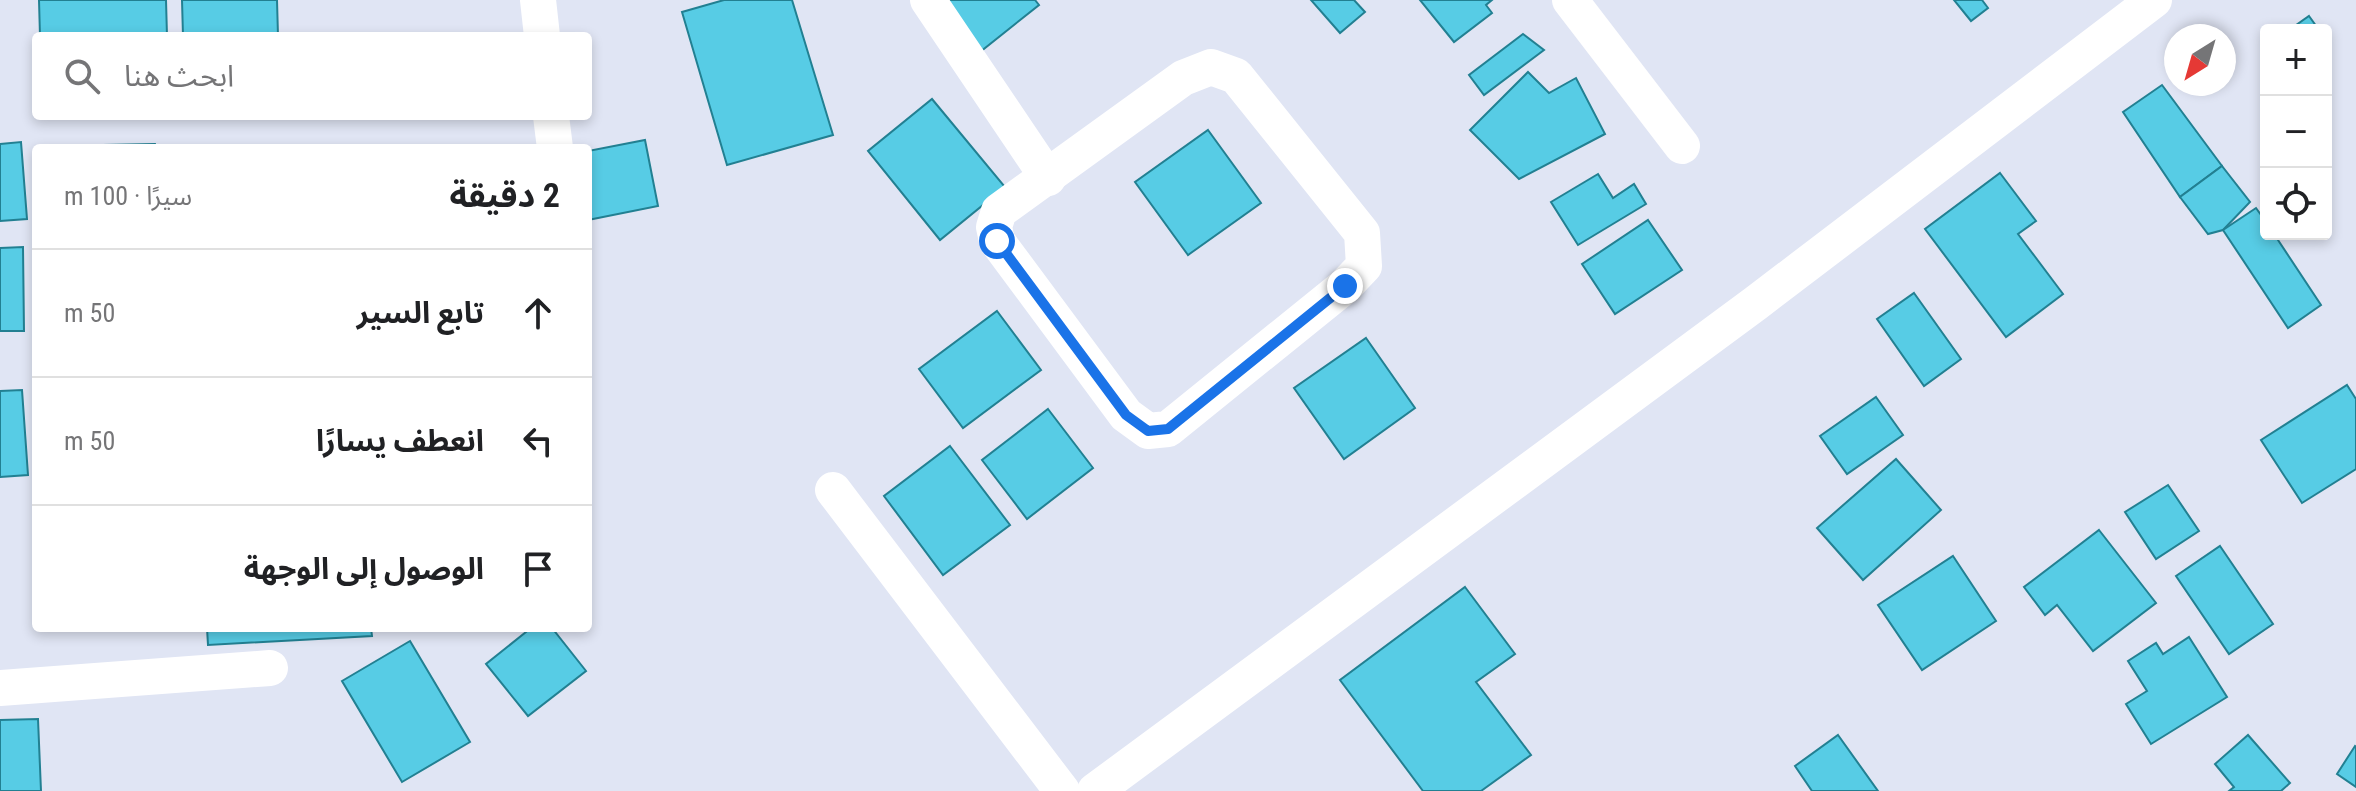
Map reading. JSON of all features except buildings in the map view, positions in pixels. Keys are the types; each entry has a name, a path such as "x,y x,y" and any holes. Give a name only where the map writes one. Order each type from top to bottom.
{"street":[{"path":"538,0 542,32"},
{"path":"928,0 1048,178"},
{"path":"1570,0 1682,146"},
{"path":"1095,791 1756,303 2154,0"},
{"path":"1211,67 1236,76 1362,233 1364,266 1345,286 1168,429 1148,431 1126,415 997,241 994,227 999,211 1048,178 1183,78 1211,67"},
{"path":"552,120 554,144"},
{"path":"833,490 1062,791"},
{"path":"0,688 270,668"}],"route":[{"path":"997,241 1126,415 1148,431 1168,429 1345,286"}]}
